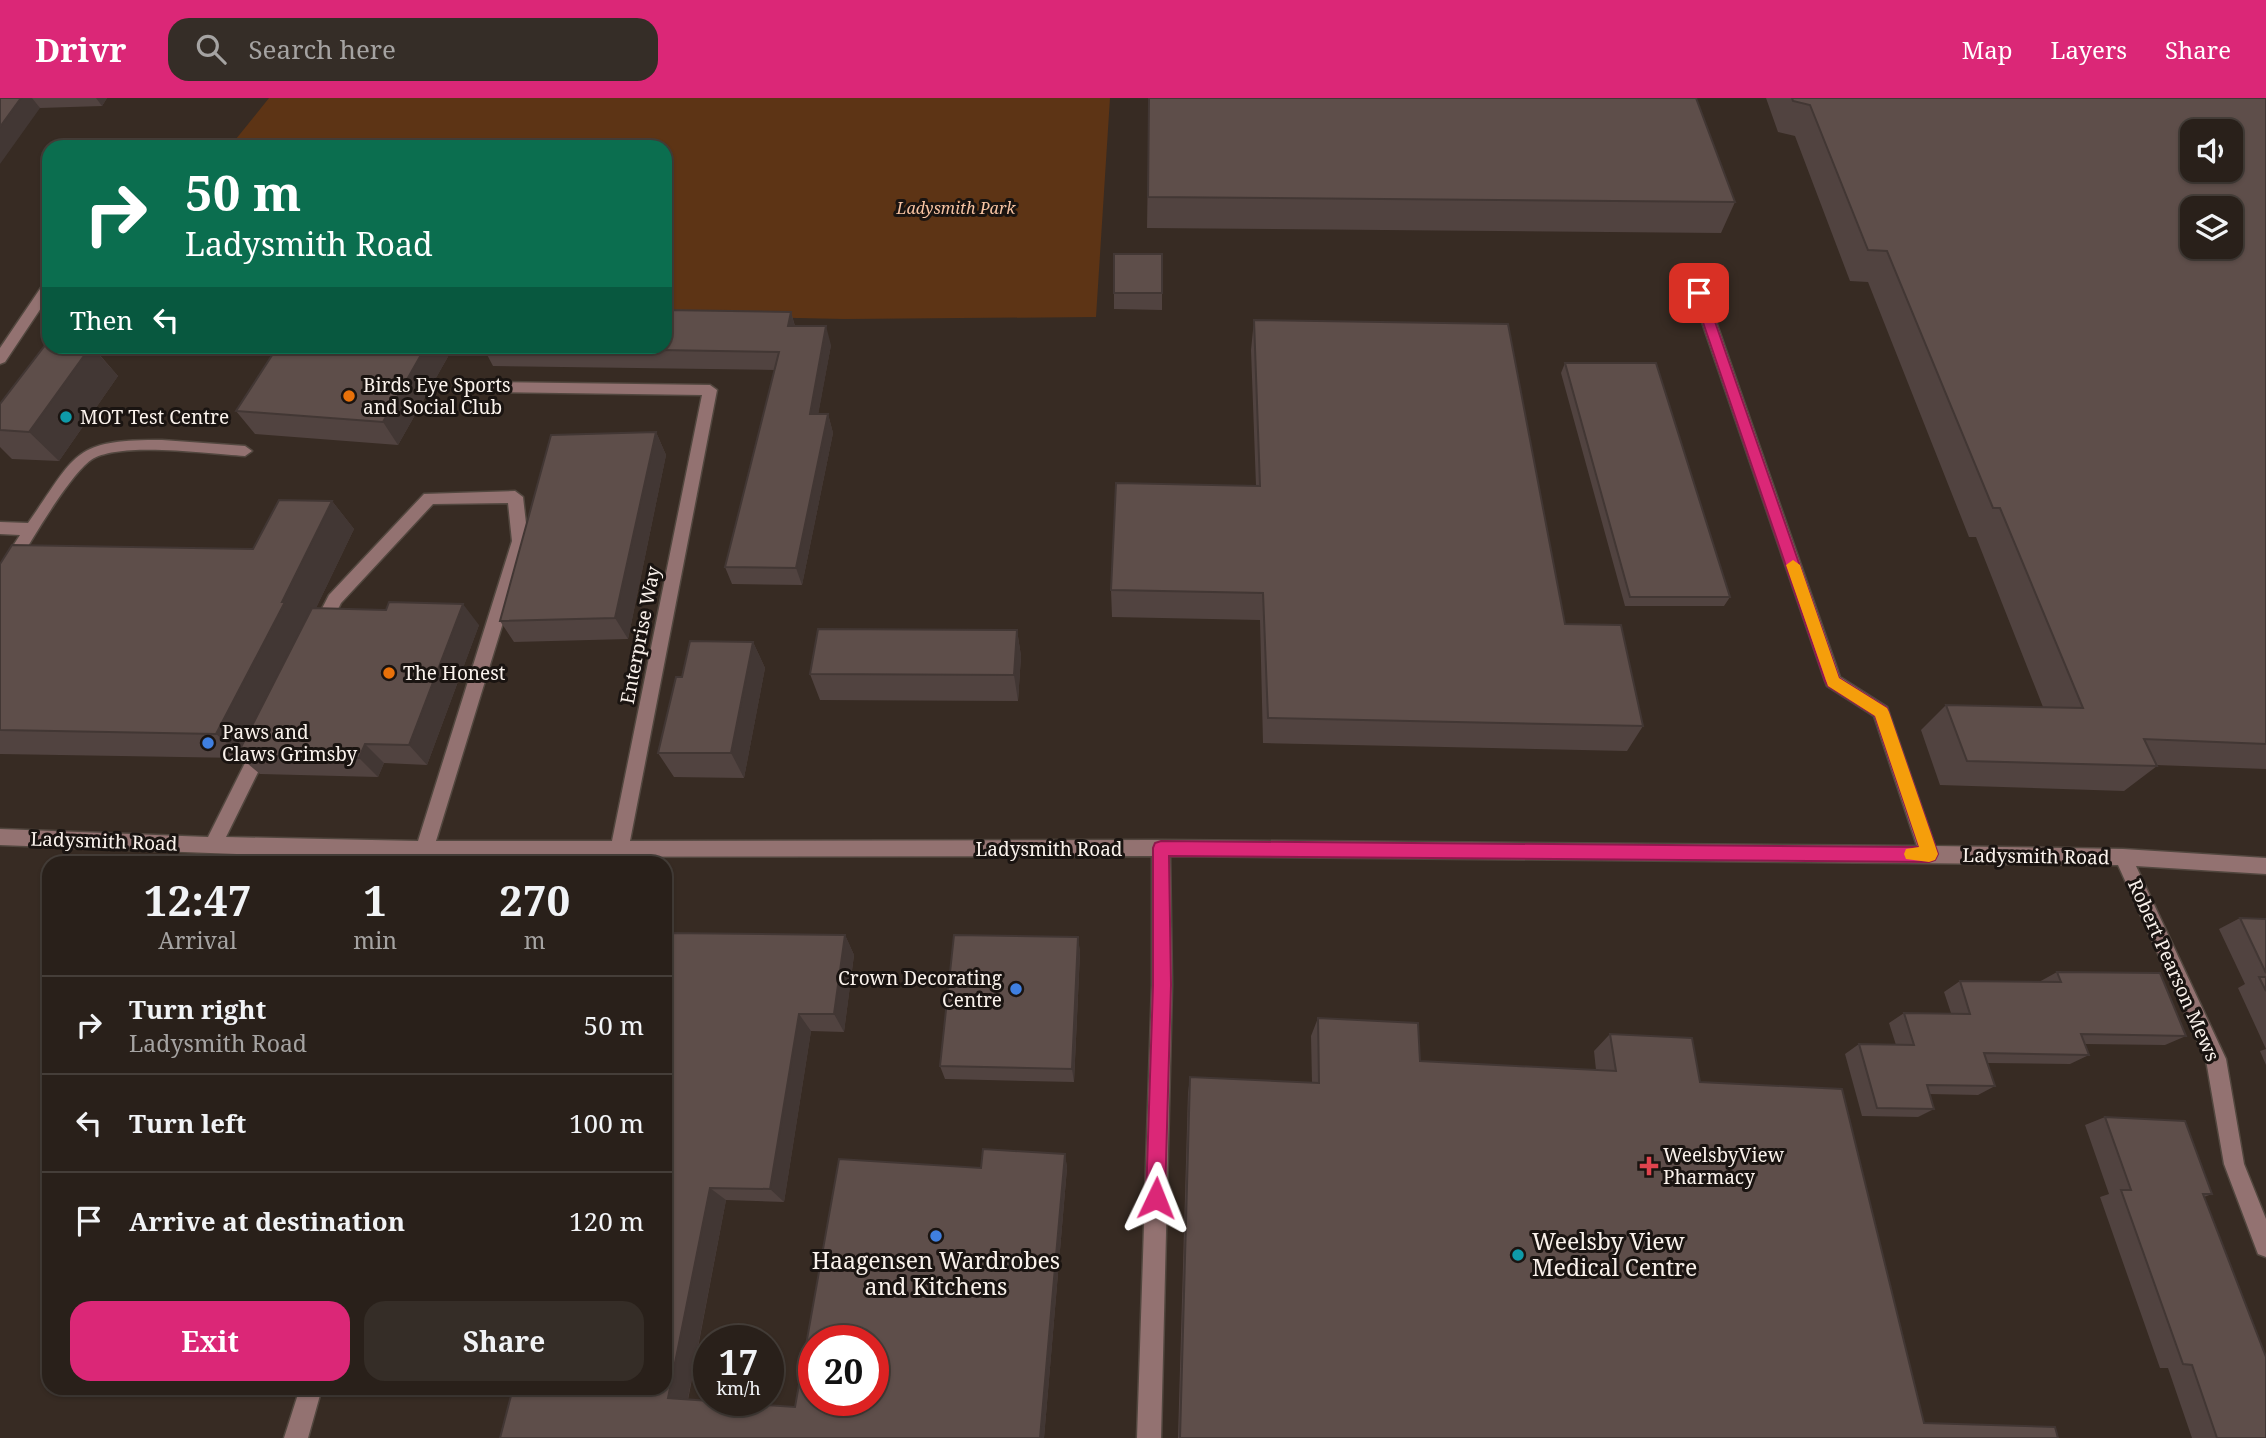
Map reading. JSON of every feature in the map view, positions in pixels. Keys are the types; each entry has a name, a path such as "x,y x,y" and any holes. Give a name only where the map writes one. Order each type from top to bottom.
{"street":[{"path":"1699,293 1833,681 1881,712 1929,854"},
{"path":"0,359 42,296"},
{"name":"Enterprise Way","path":"482,387 710,390 620,850"},
{"path":"0,579 32,529 82,461 102,449 125,445 245,451"},
{"path":"310,648 335,599 429,498 515,497 520,541 424,849"},
{"path":"0,528 32,529"},
{"path":"212,845 267,734"},
{"name":"Ladysmith Road","path":"0,837 424,849 478,856 620,850 1161,848 2123,857 2266,866"},
{"path":"1149,1438 1162,985 1161,848"},
{"name":"Robert Pearson Mews","path":"2123,857 2216,1059 2234,1164 2266,1245"},
{"path":"296,1438 310,1395"}],"green space":[{"name":"Ladysmith Park","path":"269,98 1110,98 1096,317 845,319 672,315 672,140 236,139"}],"building":[{"path":"0,98 21,98 0,127"},
{"path":"1149,98 1696,98 1735,202 1148,197"},
{"path":"1792,98 2266,98 2266,744 2144,739 2157,766 1967,761 1946,705 2083,708 2000,508 1993,508 1887,251 1868,250 1810,105 1793,101"},
{"path":"1114,254 1162,254 1162,293 1114,293"},
{"path":"672,310 791,312 788,326 826,326 810,414 828,414 796,568 725,567 779,352 672,350"},
{"path":"1254,320 1508,324 1565,624 1621,625 1643,726 1268,718 1263,593 1111,590 1116,483 1260,486"},
{"path":"42,349 42,354 85,354 29,432 0,430 0,404"},
{"path":"273,354 421,354 383,422 236,411"},
{"path":"1565,363 1656,363 1730,597 1630,597"},
{"path":"656,432 615,618 500,621 551,435"},
{"path":"279,500 332,501 282,602 285,602 216,734 0,730 0,564 12,545 253,549"},
{"path":"389,602 463,604 409,745 365,744 359,758 237,755 312,608 386,610"},
{"path":"818,629 1017,630 1014,675 810,674"},
{"path":"690,641 753,642 731,753 658,753 676,677 682,677"},
{"path":"2240,918 2266,919 2266,973"},
{"path":"672,933 845,935 834,1014 799,1014 770,1189 710,1188 672,1378"},
{"path":"954,935 1078,937 1072,1069 940,1066"},
{"path":"2057,972 2160,973 2186,1036 2081,1034 2089,1055 1984,1053 1995,1086 1927,1085 1934,1109 1877,1108 1859,1044 1914,1045 1904,1013 1970,1014 1960,981 2061,982"},
{"path":"2259,977 2266,977 2266,991"},
{"name":"Weelsby View Medical Centre","path":"1318,1018 1418,1023 1420,1061 1616,1071 1610,1034 1692,1038 1700,1082 1842,1089 1924,1423 2055,1427 2058,1438 1180,1438 1190,1077 1319,1083"},
{"path":"2105,1117 2185,1121 2212,1194 2203,1194 2266,1357 2266,1438 2217,1438 2192,1365 2183,1364 2121,1190 2131,1190"},
{"path":"983,1149 1065,1154 1040,1438 500,1438 511,1395 669,1395 668,1398 693,1400 693,1416 784,1416 784,1406 795,1407 798,1390 798,1416 889,1416 889,1325 810,1325 839,1159 981,1168"}],"slow traffic":[{"path":"1793,565 1833,681 1881,712 1929,854 1912,854"}],"place":[{"name":"Birds Eye Sports and Social Club","path":"349,396"},
{"name":"MOT Test Centre","path":"66,417"},
{"name":"The Honest","path":"389,673"},
{"name":"Paws and Claws Grimsby","path":"208,743"},
{"name":"Crown Decorating Centre","path":"1016,989"},
{"name":"WeelsbyView Pharmacy","path":"1649,1166"},
{"name":"Haagensen Wardrobes and Kitchens","path":"936,1236"},
{"name":"Weelsby View Medical Centre","path":"1518,1255"}],"route":[{"path":"1156,1198 1162,985 1161,848 1929,854 1881,712 1833,681 1699,293"}]}
